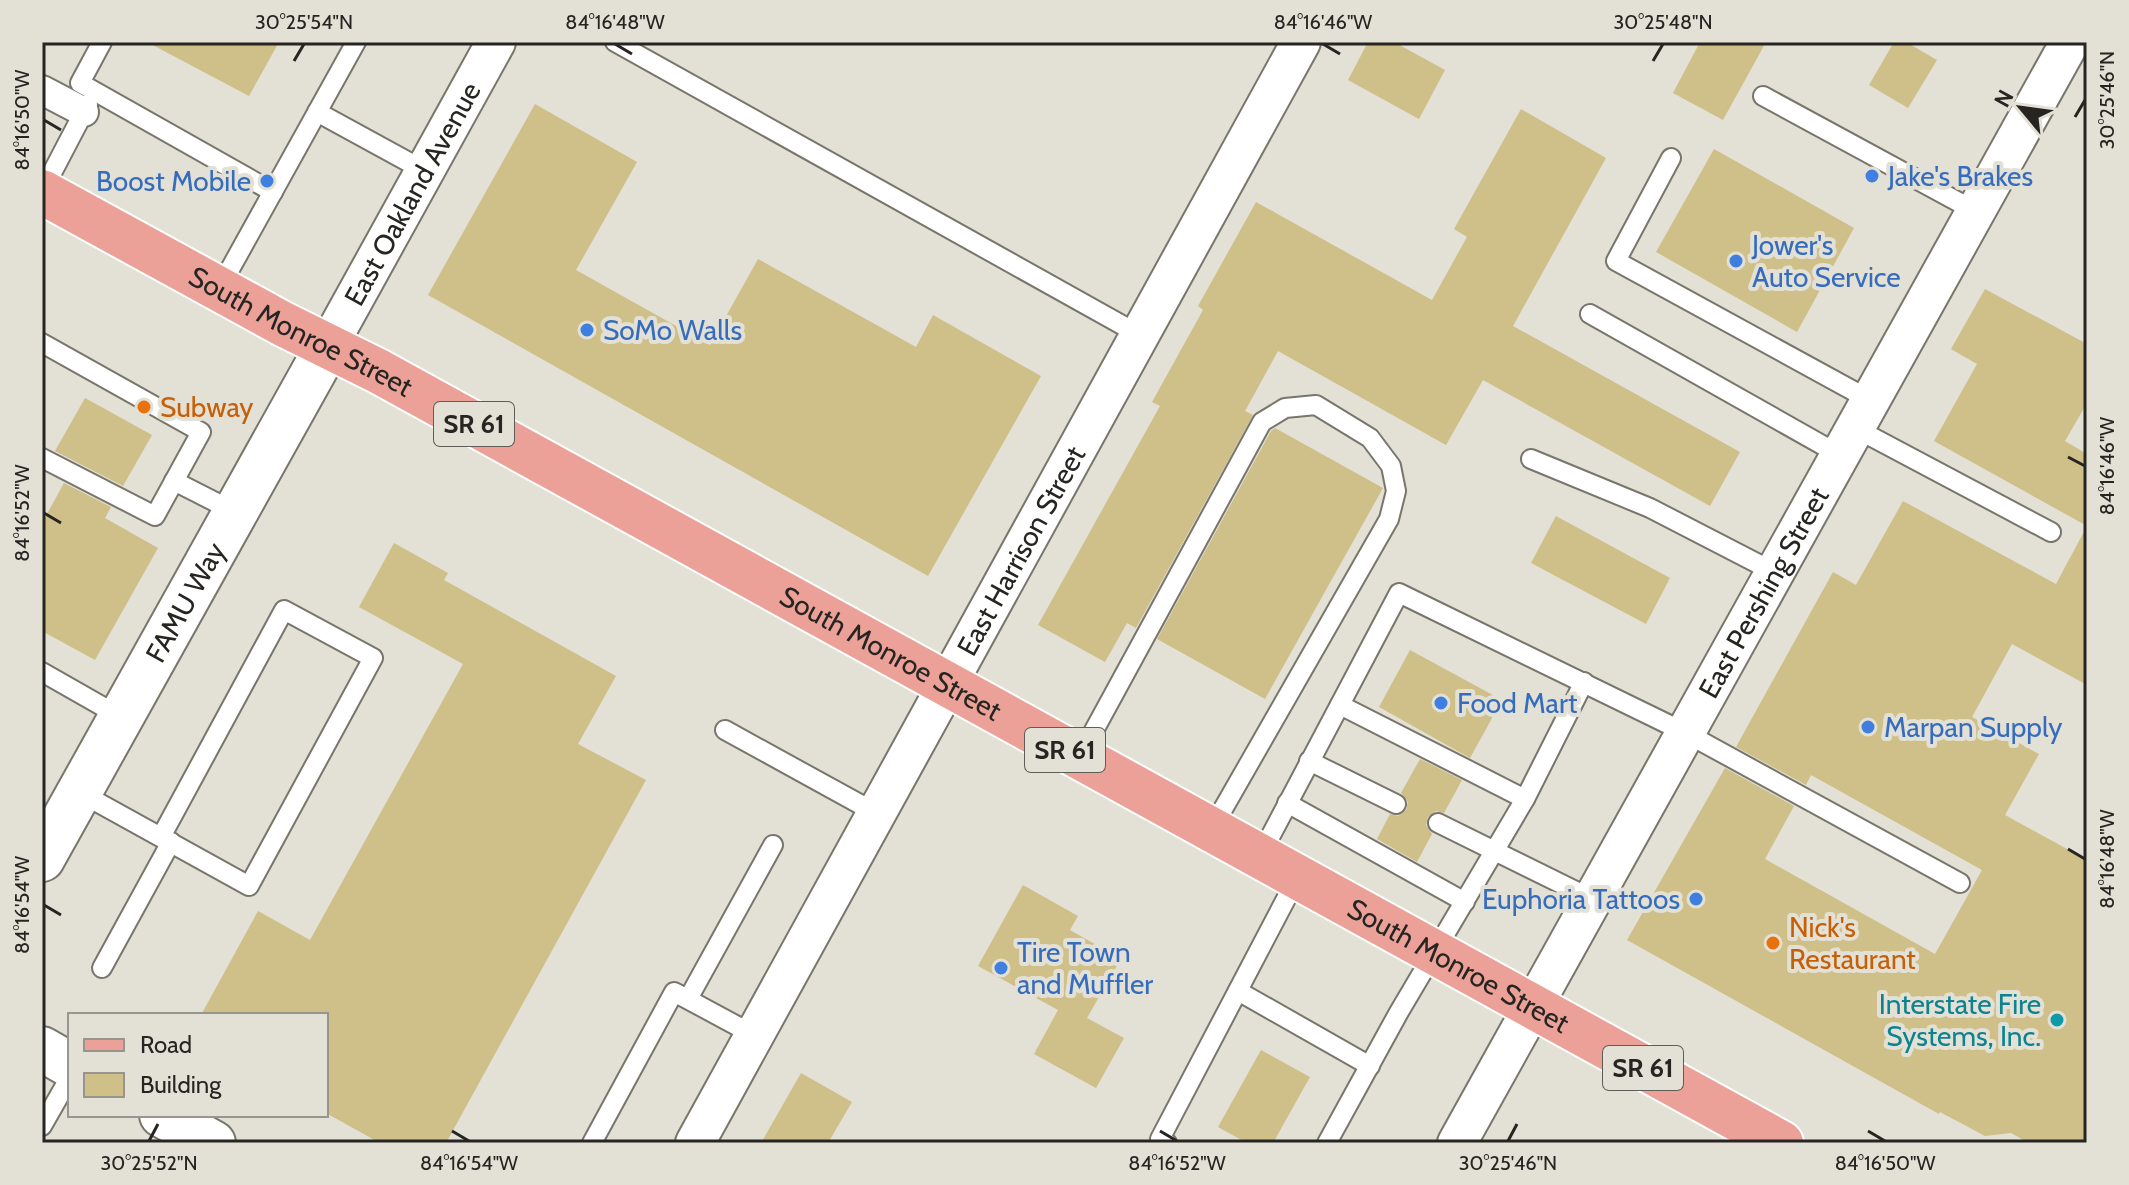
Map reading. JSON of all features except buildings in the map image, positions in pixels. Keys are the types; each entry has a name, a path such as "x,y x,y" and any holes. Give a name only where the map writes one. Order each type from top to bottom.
{"main road":[{"name":"South Monroe Street","path":"48,199 378,371 1781,1143"}],"street":[{"name":"East Oakland Avenue","path":"328,346 496,42"},
{"name":"East Harrison Street","path":"695,1143 1301,42"},
{"name":"East Pershing Street","path":"1457,1143 2070,42"},
{"path":"42,90 89,101"},
{"name":"FAMU Way","path":"42,859 328,346"},
{"path":"42,1049 68,1064"},
{"path":"166,1117 213,1143"}],"lane":[{"path":"102,42 80,83 89,101 273,192"},
{"path":"219,289 356,42"},
{"path":"615,42 1140,335"},
{"path":"1763,96 1975,211"},
{"path":"48,199 89,101"},
{"path":"317,112 425,171"},
{"path":"1671,158 1616,261 1855,427"},
{"path":"1590,314 1855,427 2051,532"},
{"path":"42,343 201,432 155,516 42,458"},
{"path":"1079,758 1262,422 1285,408 1316,405 1370,438 1391,466 1396,491 1389,519 1211,830"},
{"path":"1531,459 1650,508 1774,572"},
{"path":"174,481 235,512"},
{"path":"1260,857 1399,593 1684,732 1960,883"},
{"path":"79,792 166,840 249,886 373,658 284,610 166,840 102,968"},
{"path":"42,672 121,717"},
{"path":"1327,1143 1525,799 1584,682"},
{"path":"1340,705 1525,799"},
{"path":"725,730 876,813"},
{"path":"1309,761 1396,804"},
{"path":"1287,803 1465,902"},
{"path":"1438,823 1592,899"},
{"path":"688,999 773,845"},
{"path":"1167,1143 1160,1139 1297,878"},
{"path":"1238,991 1370,1066"},
{"path":"592,1143 674,992 754,1035"},
{"path":"42,1126 68,1080"}],"place":[{"name":"Jake's Brakes","path":"1872,176"},
{"name":"Boost Mobile","path":"267,181"},
{"name":"Jower's Auto Service","path":"1736,261"},
{"name":"SoMo Walls","path":"587,330"},
{"name":"Subway","path":"144,407"},
{"name":"Food Mart","path":"1441,703"},
{"name":"Marpan Supply","path":"1868,727"},
{"name":"Euphoria Tattoos","path":"1696,899"},
{"name":"Nick's Restaurant","path":"1773,943"},
{"name":"Tire Town and Muffler","path":"1001,968"},
{"name":"Interstate Fire Systems, Inc.","path":"2057,1020"}]}
